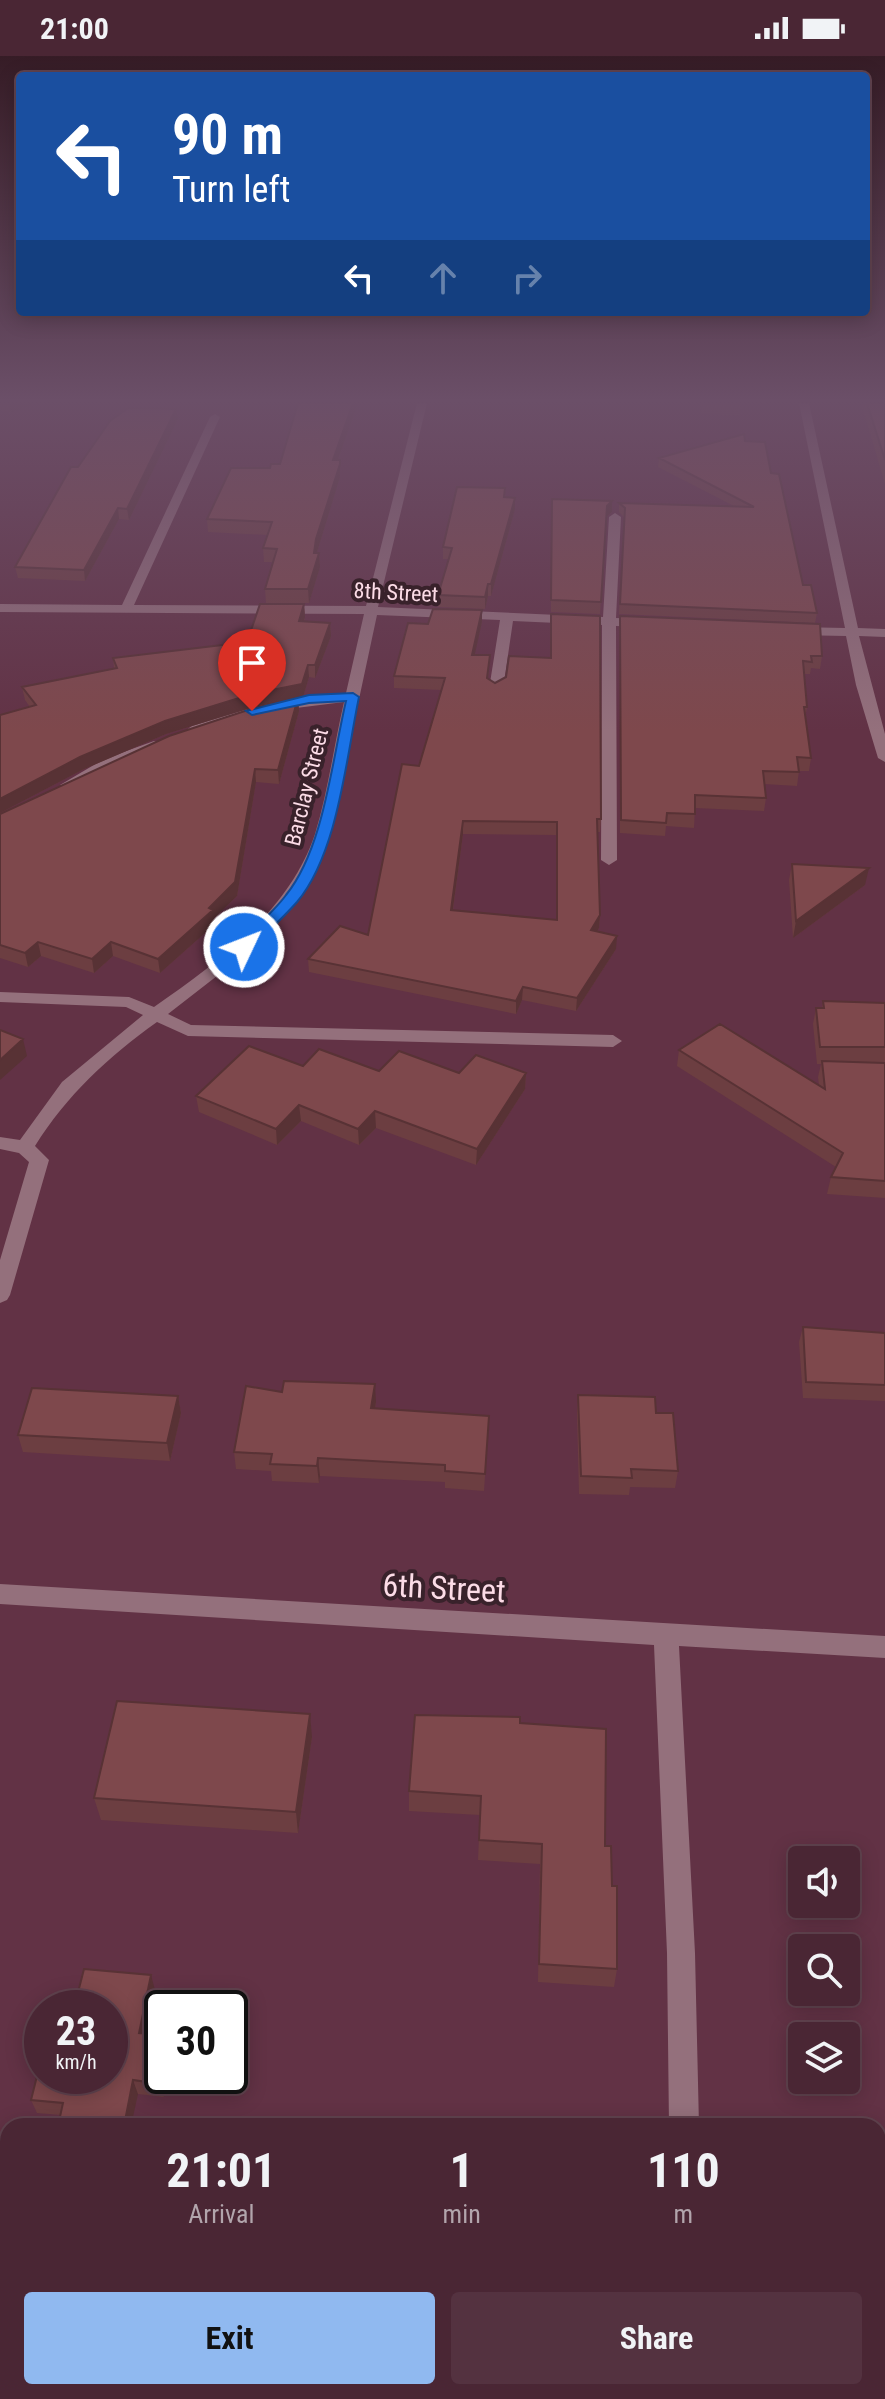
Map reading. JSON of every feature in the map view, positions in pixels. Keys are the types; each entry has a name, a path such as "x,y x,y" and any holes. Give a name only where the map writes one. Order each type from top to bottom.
{"street":[{"path":"126,609 171,512"},
{"name":"Barclay Street","path":"25,1147 48,1111 75,1080 124,1038 187,995 263,931 304,880 322,835 393,512"},
{"path":"827,512 863,685 885,758"},
{"path":"609,860 609,621 615,517"},
{"name":"8th Street","path":"0,608 372,611 661,624"},
{"path":"496,689 507,617"},
{"path":"785,630 885,633"},
{"path":"55,792 109,762 224,718 309,699 353,697"},
{"path":"0,997 129,1002 155,1017 188,1030 613,1041"},
{"path":"0,1143 25,1147 39,1160 0,1295"},
{"name":"6th Street","path":"0,1594 205,1609 885,1647"},
{"path":"666,1634 681,1953 684,2118"}],"building":[{"path":"46,512 116,512 84,570 15,567"},
{"path":"210,512 325,512 314,553 319,553 308,589 265,589 277,549 263,548 272,522 207,519"},
{"path":"451,512 511,512 485,597 438,595 452,548 443,547"},
{"path":"552,512 607,512 601,602 551,600"},
{"path":"625,512 787,512 803,585 811,585 817,613 620,604"},
{"path":"260,604 304,604 299,621 330,623 315,665 308,665 302,684 252,694 165,721 80,757 0,799 0,715 36,705 22,687 117,668 113,658 247,642"},
{"path":"433,609 482,610 472,655 490,655 487,678 495,683 506,677 509,656 551,658 551,614 600,616 601,819 597,819 600,915 591,930 617,936 577,998 523,987 516,1001 308,959 340,926 368,935 402,764 419,766 445,678 394,676 408,623 428,624","holes":["463,821 557,822 557,920 451,910"]},
{"path":"620,616 820,624 822,656 811,656 812,662 803,661 807,707 804,707 811,758 797,757 799,772 763,771 766,798 695,795 695,814 667,813 666,823 621,820"},
{"path":"298,698 278,770 255,769 235,882 209,908 213,910 158,959 111,942 92,959 38,942 25,953 0,945 0,814 169,736 254,708"},
{"path":"792,864 869,868 796,921"},
{"path":"823,1001 885,1003 885,1047 820,1047 816,1008 824,1008"},
{"path":"720,1024 825,1089 822,1061 885,1063 885,1181 831,1177 843,1153 679,1050"},
{"path":"0,1030 23,1039 0,1060"},
{"path":"249,1046 303,1066 319,1049 379,1071 399,1051 459,1073 476,1055 526,1073 477,1149 375,1111 358,1129 299,1105 276,1129 196,1096"},
{"path":"803,1327 885,1333 885,1385 806,1382"},
{"path":"284,1381 375,1384 371,1408 489,1416 485,1474 445,1471 445,1465 318,1458 317,1466 270,1464 272,1454 234,1452 246,1386 282,1392"},
{"path":"32,1388 178,1396 167,1443 18,1435"},
{"path":"578,1395 655,1397 656,1413 673,1413 678,1471 631,1469 632,1478 581,1476"},
{"path":"117,1701 310,1714 296,1812 94,1798"},
{"path":"415,1715 520,1717 520,1723 606,1729 605,1846 611,1846 612,1886 617,1886 617,1969 539,1964 542,1844 479,1840 481,1796 409,1791"},
{"path":"84,1969 151,1975 148,1990 144,1990 139,2033 144,2033 144,2082 133,2080 126,2118 60,2118 63,2103 31,2100 32,2094 128,2094 128,1990 79,1990"}],"route":[{"path":"244,947 292,898 309,870 322,835 353,697 309,699 252,711"}]}
